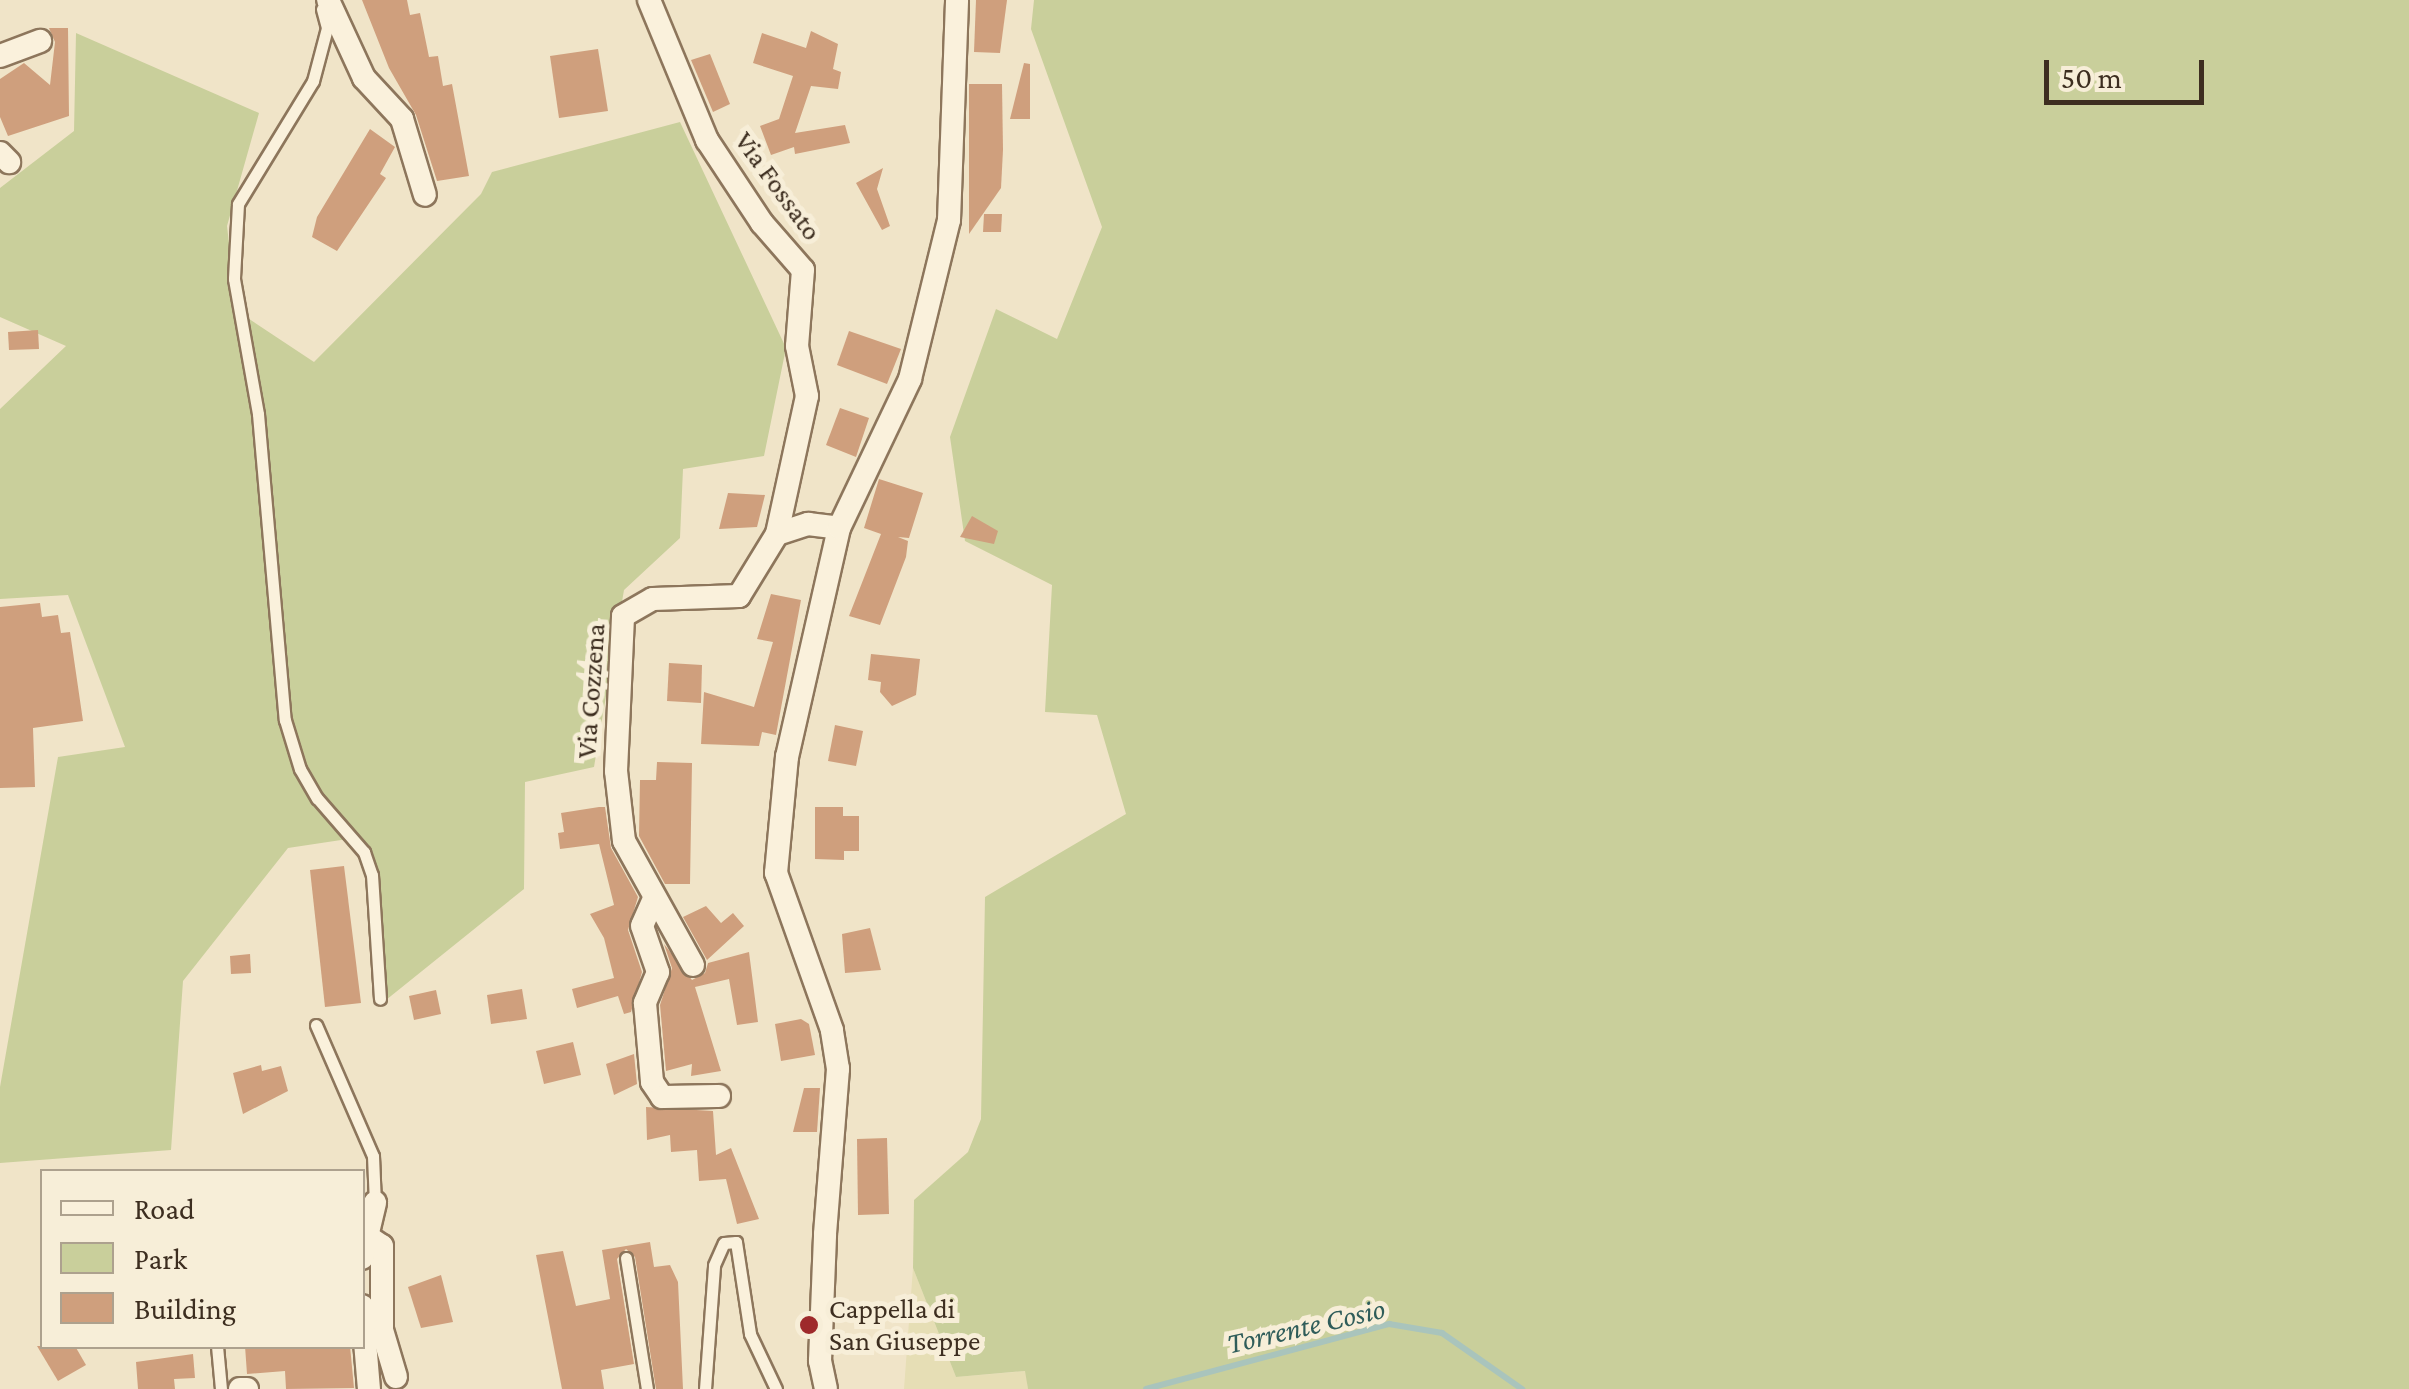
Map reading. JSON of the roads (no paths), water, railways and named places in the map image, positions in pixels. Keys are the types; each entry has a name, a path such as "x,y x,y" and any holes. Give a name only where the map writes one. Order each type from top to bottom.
{"street":[{"path":"328,0 364,78 402,119 425,195"},
{"name":"Via Fossato","path":"650,0 708,140 762,223 803,270 796,346 807,396 777,534"},
{"path":"826,1389 820,1361 824,1234 838,1069 832,1030 776,873 787,756 839,528 922,346 948,220 956,0"},
{"path":"0,56 40,42"},
{"path":"777,534 808,524 839,528"},
{"name":"Via Cozzena","path":"653,901 624,841 616,792 623,616 654,599 740,596 777,534"},
{"path":"653,901 693,965"},
{"path":"653,901 642,926 658,972 645,1003 652,1082 662,1097 719,1096"},
{"path":"376,1204 366,1248 382,1246 382,1330 396,1377"},
{"path":"365,1337 370,1389"}],"lane":[{"path":"320,0 327,28 313,81 238,204 234,279 258,414 285,720 300,770 364,852 372,875 380,999"},
{"path":"316,1024 373,1156 376,1204"},
{"path":"705,1389 714,1265 724,1243 736,1242 750,1334 776,1389"},
{"path":"626,1258 647,1389"},
{"path":"217,1349 221,1389"}],"waterway":[{"name":"Torrente Cosio","path":"1146,1389 1389,1324 1442,1333 1522,1389"}],"place":[{"name":"Cappella di San Giuseppe","path":"809,1325"}]}
